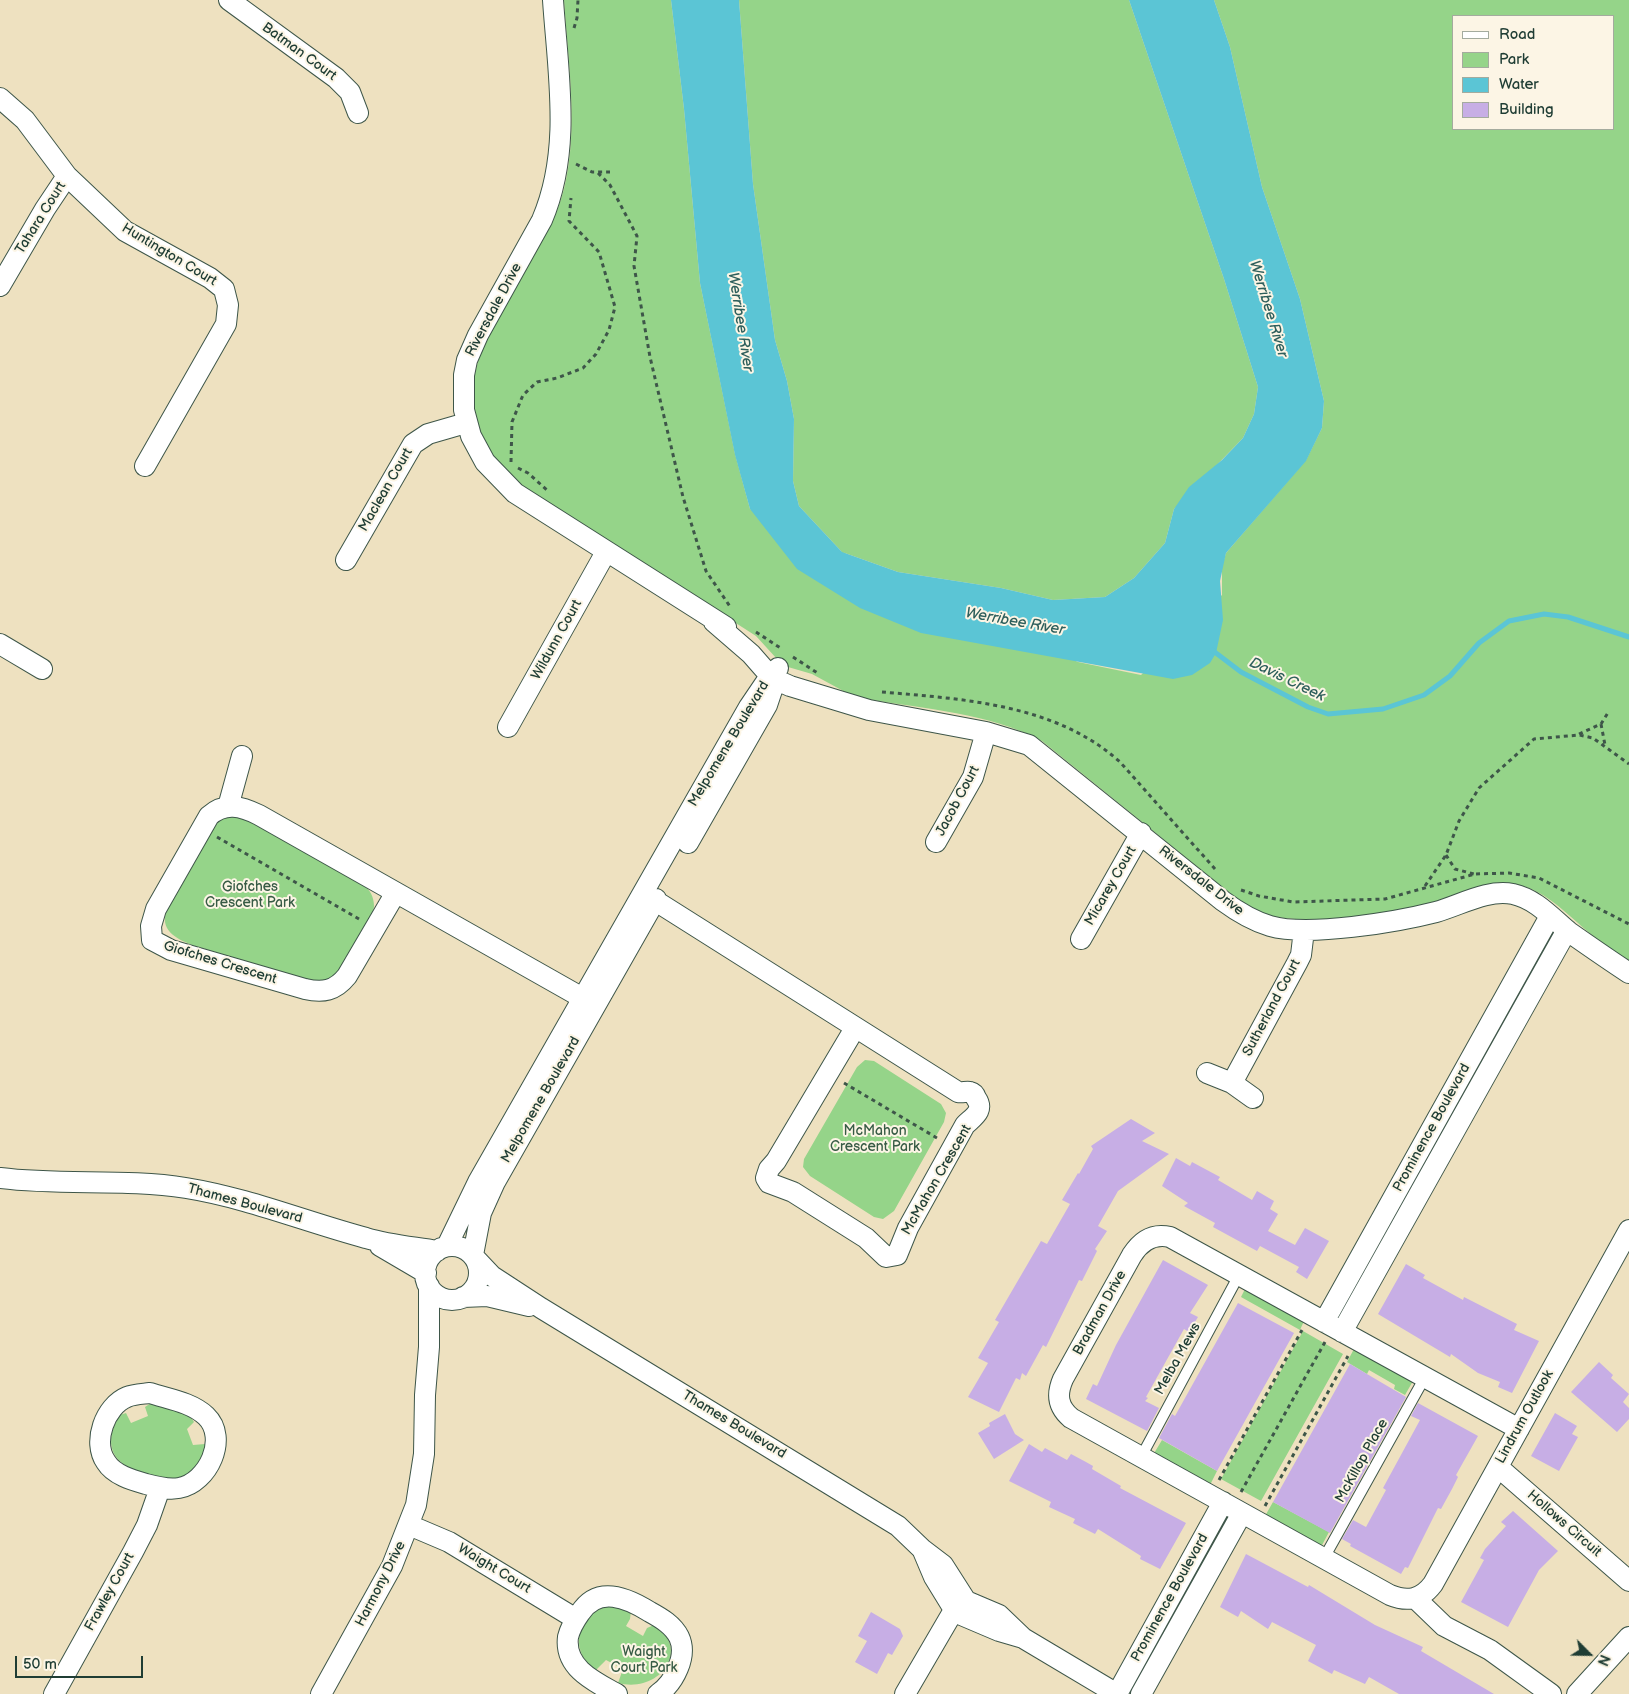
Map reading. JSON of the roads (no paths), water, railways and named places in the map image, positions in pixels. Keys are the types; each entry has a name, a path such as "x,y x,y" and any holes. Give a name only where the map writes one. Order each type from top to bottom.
{"street":[{"name":"Batman Court","path":"229,0 336,78 350,92 358,113"},
{"name":"Riversdale Drive","path":"553,0 561,122 559,164 549,203 542,220 478,335 467,360 463,392 466,423 477,449 496,476 515,493 714,622 758,645 774,675 817,682 841,702 869,710 986,732 1010,738 1037,750 1235,910 1272,926 1304,930 1385,922 1435,912 1492,894 1502,893 1522,896 1629,973"},
{"name":"Huntington Court","path":"0,98 25,120 67,176 125,231 210,278 224,288 228,305 226,324 145,466"},
{"name":"Tahara Court","path":"0,286 45,209 67,176"},
{"name":"Maclean Court","path":"346,560 414,444 428,434 466,423"},
{"name":"Wildunn Court","path":"508,727 606,552"},
{"path":"0,644 42,669"},
{"name":"Melpomene Boulevard","path":"474,1257 481,1213 495,1182 589,1002 649,896 767,705 774,675"},
{"name":"Jacob Court","path":"936,842 973,776 986,732"},
{"path":"242,756 228,807 247,808 395,894 589,1002"},
{"name":"Giofches Crescent","path":"228,807 214,812 202,828 152,918 150,934 152,940 160,946 305,989 325,992 341,984 347,976 395,894"},
{"name":"Micarey Court","path":"1081,939 1141,833"},
{"name":"McMahon Crescent","path":"649,896 958,1092 971,1092 979,1102 979,1111 975,1118 965,1125 908,1228 897,1255 886,1257 866,1238 794,1192 769,1183 766,1178 769,1169 776,1161 855,1028"},
{"name":"Prominence Boulevard","path":"1333,1327 1387,1208 1550,916"},
{"name":"Sutherland Court","path":"1232,1083 1297,963 1304,930"},
{"name":"Prominence Boulevard","path":"1333,1327 1406,1218 1567,930"},
{"name":"Melpomene Boulevard","path":"442,1248 478,1182 589,1002"},
{"name":"Prominence Boulevard","path":"1477,1048 1495,1058"},
{"path":"1207,1073 1232,1083 1253,1098"},
{"name":"Thames Boulevard","path":"0,1178 37,1182 151,1183 184,1188 240,1200 368,1239 442,1248"},
{"name":"Prominence Boulevard","path":"1387,1208 1406,1218"},
{"name":"Lindrum Outlook","path":"1416,1599 1433,1584 1629,1230"},
{"name":"Bradman Drive","path":"1416,1599 1403,1599 1390,1595 1065,1413 1060,1403 1059,1393 1069,1368 1132,1255 1148,1239 1163,1235 1170,1237 1519,1429"},
{"name":"Thames Boulevard","path":"368,1239 427,1280"},
{"path":"461,1247 474,1257 479,1273 478,1281 474,1288 460,1298 442,1297 427,1280 431,1257 442,1248 461,1247"},
{"name":"Thames Boulevard","path":"474,1257 492,1276 541,1308 887,1518 911,1536 922,1549 943,1565 958,1603 970,1604 999,1615 1023,1638 1117,1694"},
{"name":"Harmony Drive","path":"321,1694 392,1566 409,1525 419,1489 424,1454 424,1395 429,1347 427,1280"},
{"name":"Thames Boulevard","path":"460,1298 487,1296 541,1308"},
{"name":"Harmony Drive","path":"429,1347 446,1312 460,1298"},
{"path":"150,1394 177,1401 201,1412 212,1425 216,1445 214,1454 203,1474 186,1487 160,1488 123,1476 106,1464 102,1455 100,1440 104,1423 118,1403 126,1397 150,1394"},
{"name":"Hollows Circuit","path":"1498,1468 1629,1582"},
{"name":"Frawley Court","path":"54,1694 133,1552 160,1488"},
{"name":"Prominence Boulevard","path":"1117,1694 1238,1511"},
{"name":"Prominence Boulevard","path":"1141,1694 1238,1511"},
{"name":"Waight Court","path":"409,1525 450,1542 576,1619"},
{"path":"617,1694 581,1672 571,1659 568,1639 576,1619 583,1609 596,1599 616,1596 638,1604 673,1628 681,1644 679,1664 670,1682 658,1694"},
{"path":"1416,1599 1444,1626 1490,1650 1550,1694"},
{"path":"905,1694 958,1603"},
{"path":"1577,1694 1629,1637"}],"lane":[{"name":"Melba Mews","path":"1141,1457 1240,1275"},
{"name":"McKillop Place","path":"1324,1558 1424,1378"}],"water":[{"name":"Werribee River","path":"671,0 739,0 753,184 775,340 787,381 794,419 793,481 799,506 842,552 898,572 1001,588 1053,600 1105,597 1134,578 1165,543 1174,509 1189,487 1222,460 1243,438 1254,414 1258,387 1224,279 1129,0 1214,0 1230,47 1262,187 1300,299 1324,401 1322,428 1306,461 1226,553 1220,581 1223,620 1216,653 1210,663 1192,675 1173,679 921,633 860,608 797,569 750,509 735,455 700,283 684,109"}],"waterway":[{"name":"Davis Creek","path":"1212,650 1241,672 1308,707 1328,714 1383,709 1424,695 1450,676 1479,643 1509,621 1544,614 1568,617 1629,637"}],"park label":[{"name":"Giofches Crescent Park","path":"250,896"},
{"name":"McMahon Crescent Park","path":"875,1140"},
{"name":"Waight Court Park","path":"644,1660"}]}
